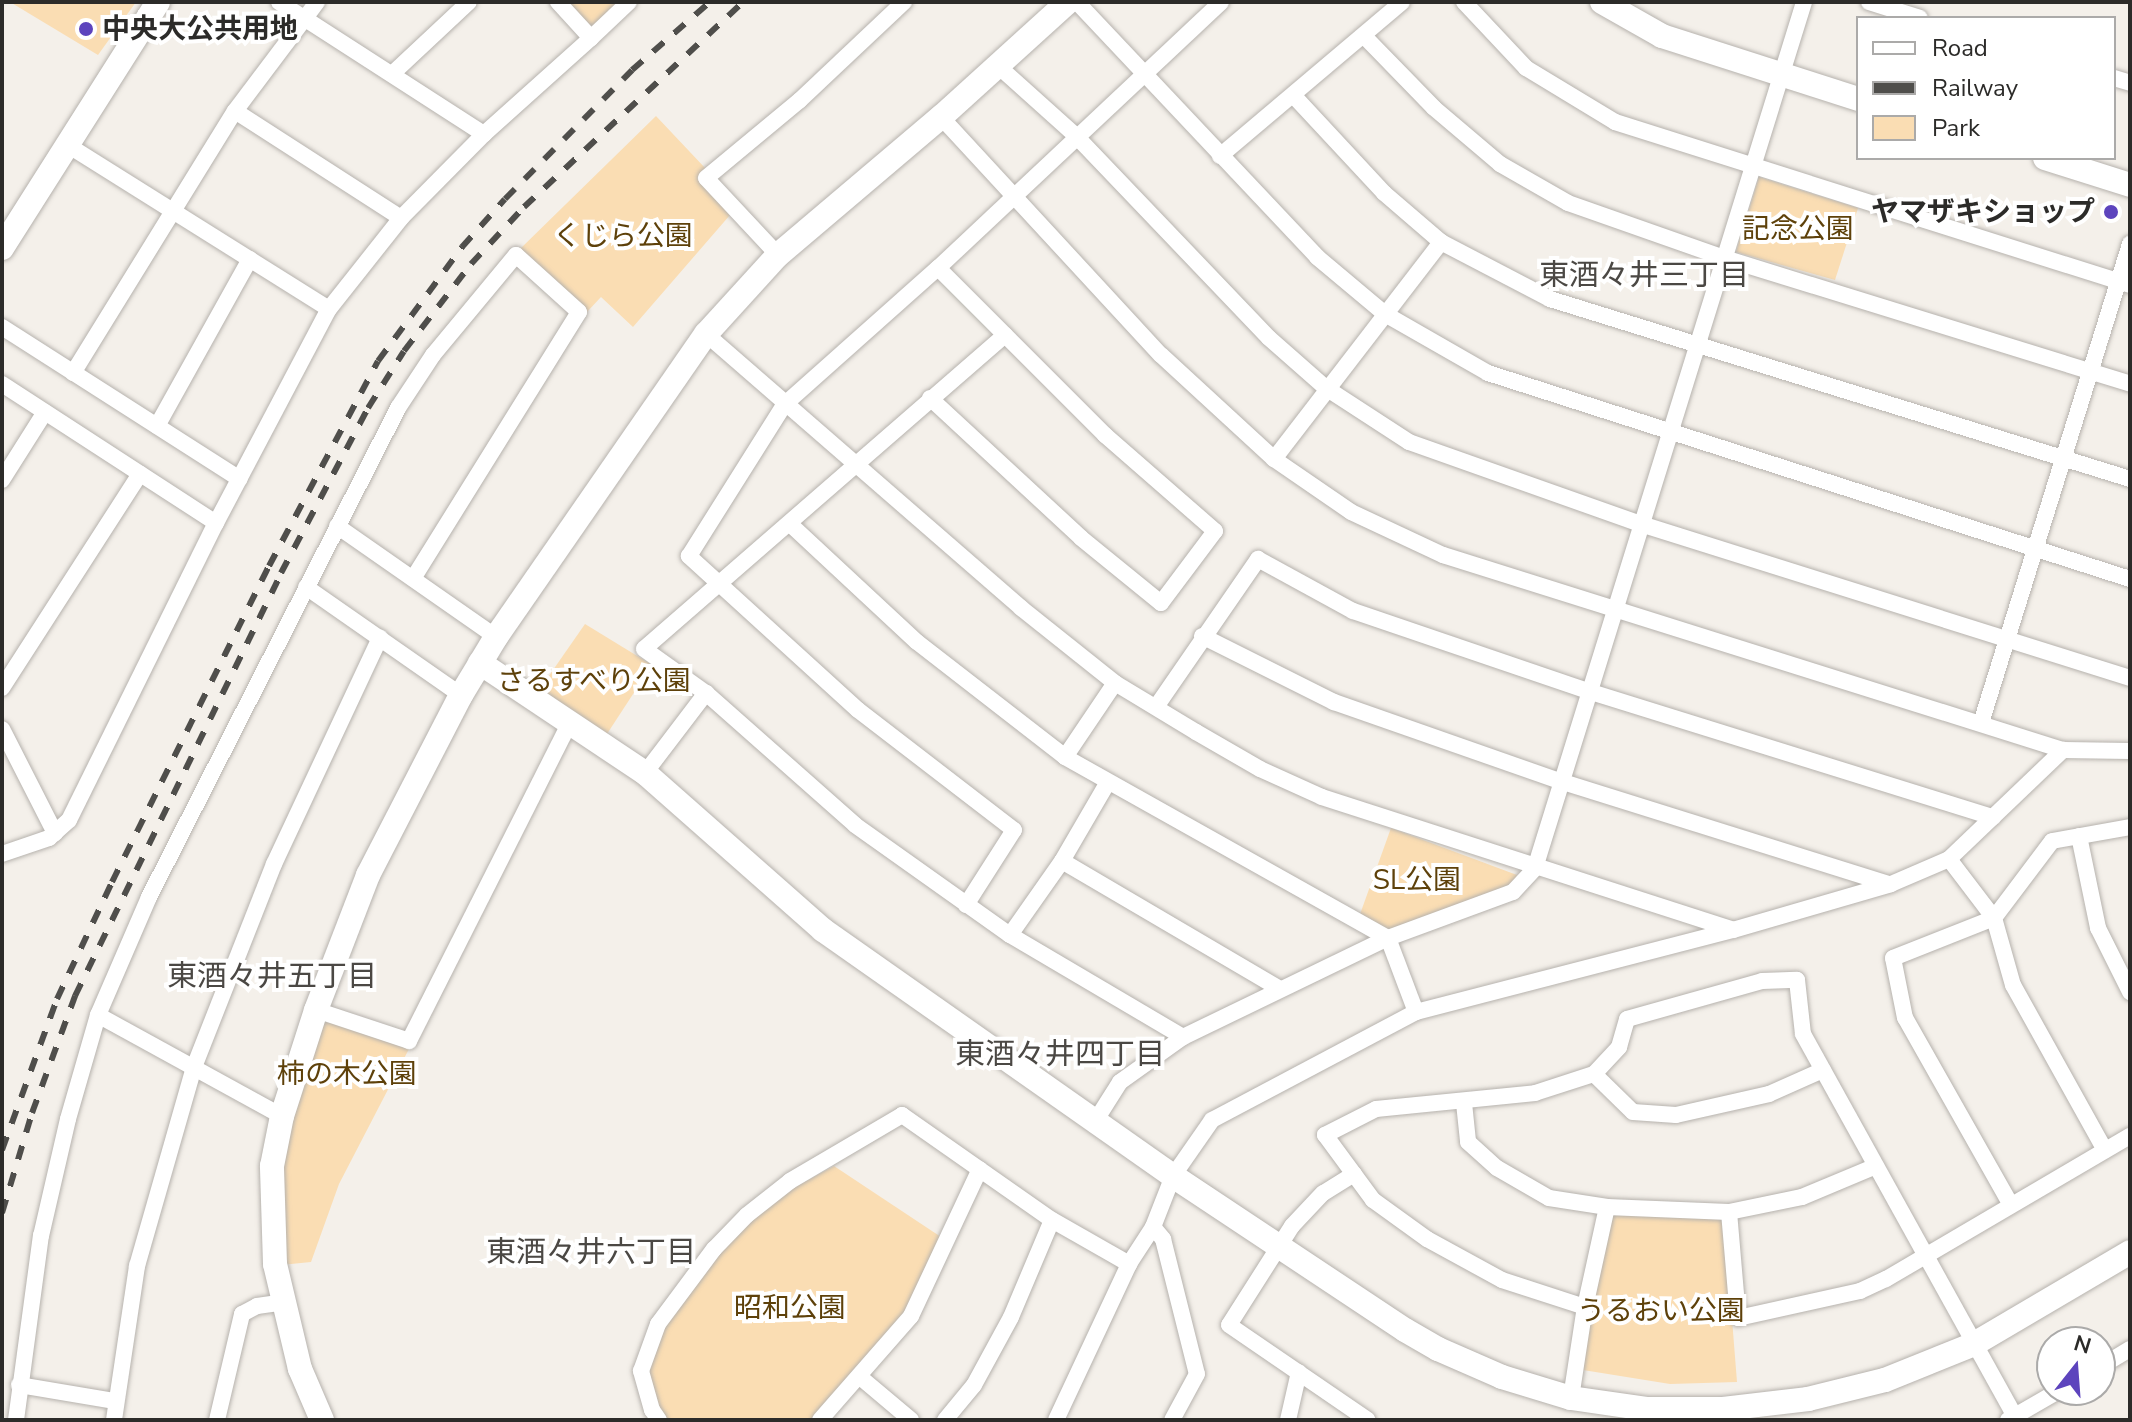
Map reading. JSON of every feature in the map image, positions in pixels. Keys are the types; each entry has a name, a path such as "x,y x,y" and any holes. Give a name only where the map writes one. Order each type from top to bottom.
{"street":[{"path":"2,248 158,2"},
{"path":"279,2 484,134"},
{"path":"73,373 235,111 317,2"},
{"path":"392,74 469,2"},
{"path":"558,2 591,38"},
{"path":"2,854 55,833 69,820 216,523 329,309 401,218 484,134 629,2"},
{"path":"778,255 706,178 800,100 904,2"},
{"path":"322,1420 300,1369 275,1264 272,1166 282,1116 316,1010 368,875 461,695 496,637 706,334 778,255 941,117 1068,2"},
{"path":"1077,2 1317,257 1385,314 1488,373 2130,579"},
{"path":"966,905 1014,830 858,710 717,585 689,556 784,405 938,268 1221,2"},
{"path":"1220,156 1402,2"},
{"path":"1464,2 1526,68 1615,122 2124,283"},
{"path":"1602,2 1662,36 1856,98"},
{"path":"1096,1120 1120,1082 1183,1037 1388,938 1513,892 1535,868 1618,609 1804,2"},
{"path":"1869,2 1914,16"},
{"path":"1364,36 1434,108 1500,164 1568,203 1724,258 2130,384"},
{"path":"997,65 1076,136 1269,338 1326,388 1409,442 1644,525 2130,678"},
{"path":"1293,95 1384,193 1441,242 1550,299 2130,479"},
{"path":"235,111 401,218"},
{"path":"941,117 1161,355 1274,459 1351,512 1443,555 2063,750 2130,751"},
{"path":"66,144 329,309"},
{"path":"2051,160 2130,185"},
{"path":"1274,459 1441,242"},
{"path":"1981,723 2063,458 2124,283 2130,244"},
{"path":"16,1420 41,1236 68,1119 98,1015 149,897 398,408 433,355 516,255 579,312 413,579"},
{"path":"157,426 250,259"},
{"path":"930,398 1081,538 1161,603 1215,531 1105,435 938,268"},
{"path":"2,327 240,479"},
{"path":"706,334 1021,608 1115,683 1260,769 1322,797 1733,930"},
{"path":"1005,335 644,649 706,693 855,825 966,905 1010,935 1183,1037"},
{"path":"2,384 216,523"},
{"path":"2,480 45,412"},
{"path":"2,688 140,474"},
{"path":"790,524 917,642 1065,757 1388,938 1416,1012"},
{"path":"337,526 496,637"},
{"path":"1156,707 1202,636 1258,559 1353,611 1591,692 1993,817"},
{"path":"306,587 461,695"},
{"path":"1202,636 1334,702 1563,782 1891,884"},
{"path":"114,1420 137,1266 194,1067 274,864 380,638"},
{"path":"480,663 645,773 823,930 1173,1176 1438,1349 1568,1409 1723,1409 1808,1399 1885,1380 1974,1344 2130,1252"},
{"path":"1065,757 1115,683"},
{"path":"645,773 706,693"},
{"path":"316,1010 409,1041 570,722"},
{"path":"2,729 55,833"},
{"path":"1056,1420 1129,1264 1153,1227 1173,1176 1212,1120 1416,1012 1733,930 1891,884 1949,859 2063,750"},
{"path":"1010,935 1062,861 1108,782"},
{"path":"2011,1205 1905,1018 1893,958 1994,918 2052,841 2130,827"},
{"path":"2079,836 2098,928 2130,992"},
{"path":"1949,859 1994,918 2013,985 2105,1150"},
{"path":"1062,861 1280,989"},
{"path":"1585,1307 1502,1280 1427,1239 1373,1200 1325,1135 1376,1109 1464,1103 1535,1093 1594,1074 1619,1047 1627,1019 1762,981 1797,980 1803,1034 2012,1418 2036,1404"},
{"path":"98,1015 282,1116"},
{"path":"1594,1074 1633,1112 1676,1115 1769,1094 1823,1070"},
{"path":"1464,1103 1468,1142 1497,1168 1549,1198 1607,1207 1729,1212 1802,1197 1876,1166"},
{"path":"659,1420 652,1410 641,1371 658,1324 714,1249 790,1181 902,1115 1052,1220 1129,1264"},
{"path":"1729,1212 1738,1318 1860,1291 2130,1136"},
{"path":"820,1420 911,1316 980,1169"},
{"path":"1354,1174 1323,1193 1278,1246 1229,1325 1368,1420"},
{"path":"1568,1409 1585,1307 1607,1207"},
{"path":"945,1420 974,1385 1011,1317 1052,1220"},
{"path":"1153,1227 1163,1239 1197,1374 1172,1420"},
{"path":"217,1420 242,1314 257,1306 284,1302"},
{"path":"1288,1420 1299,1372"},
{"path":"860,1377 911,1420"},
{"path":"19,1385 115,1401"}],"green space":[{"name":"中央大公共用地","path":"10,2 136,2 98,55"},
{"path":"565,2 628,2 591,38"},
{"name":"くじら公園","path":"656,116 706,169 697,178 730,215 633,327 601,297 586,313 520,249"},
{"name":"記念公園","path":"1759,177 1858,208 1835,280 1736,252"},
{"name":"さるすべり公園","path":"585,624 652,665 605,737 537,693"},
{"name":"SL公園","path":"1391,828 1517,875 1510,889 1387,935 1359,917"},
{"name":"柿の木公園","path":"318,1017 410,1047 339,1184 311,1262 281,1265 277,1165"},
{"name":"昭和公園","path":"834,1166 941,1237 907,1313 810,1420 666,1420 658,1409 647,1372 663,1328 718,1253 751,1221 795,1187"},
{"name":"うるおい公園","path":"1611,1213 1724,1218 1737,1382 1670,1384 1583,1370 1590,1309"}],"railway":[{"path":"2,1150 57,999 112,882 269,566 378,361 462,247 505,199 632,70 710,2"},
{"path":"2,1213 32,1113 75,996 281,573 368,408 404,351 471,264 524,207 743,2"}],"place":[{"name":"中央大公共用地","path":"86,29"},
{"name":"ヤマザキショップ","path":"2111,212"}],"district":[{"name":"東酒々井三丁目","path":"1644,276"},
{"name":"東酒々井五丁目","path":"272,977"},
{"name":"東酒々井四丁目","path":"1060,1055"},
{"name":"東酒々井六丁目","path":"591,1253"}]}
